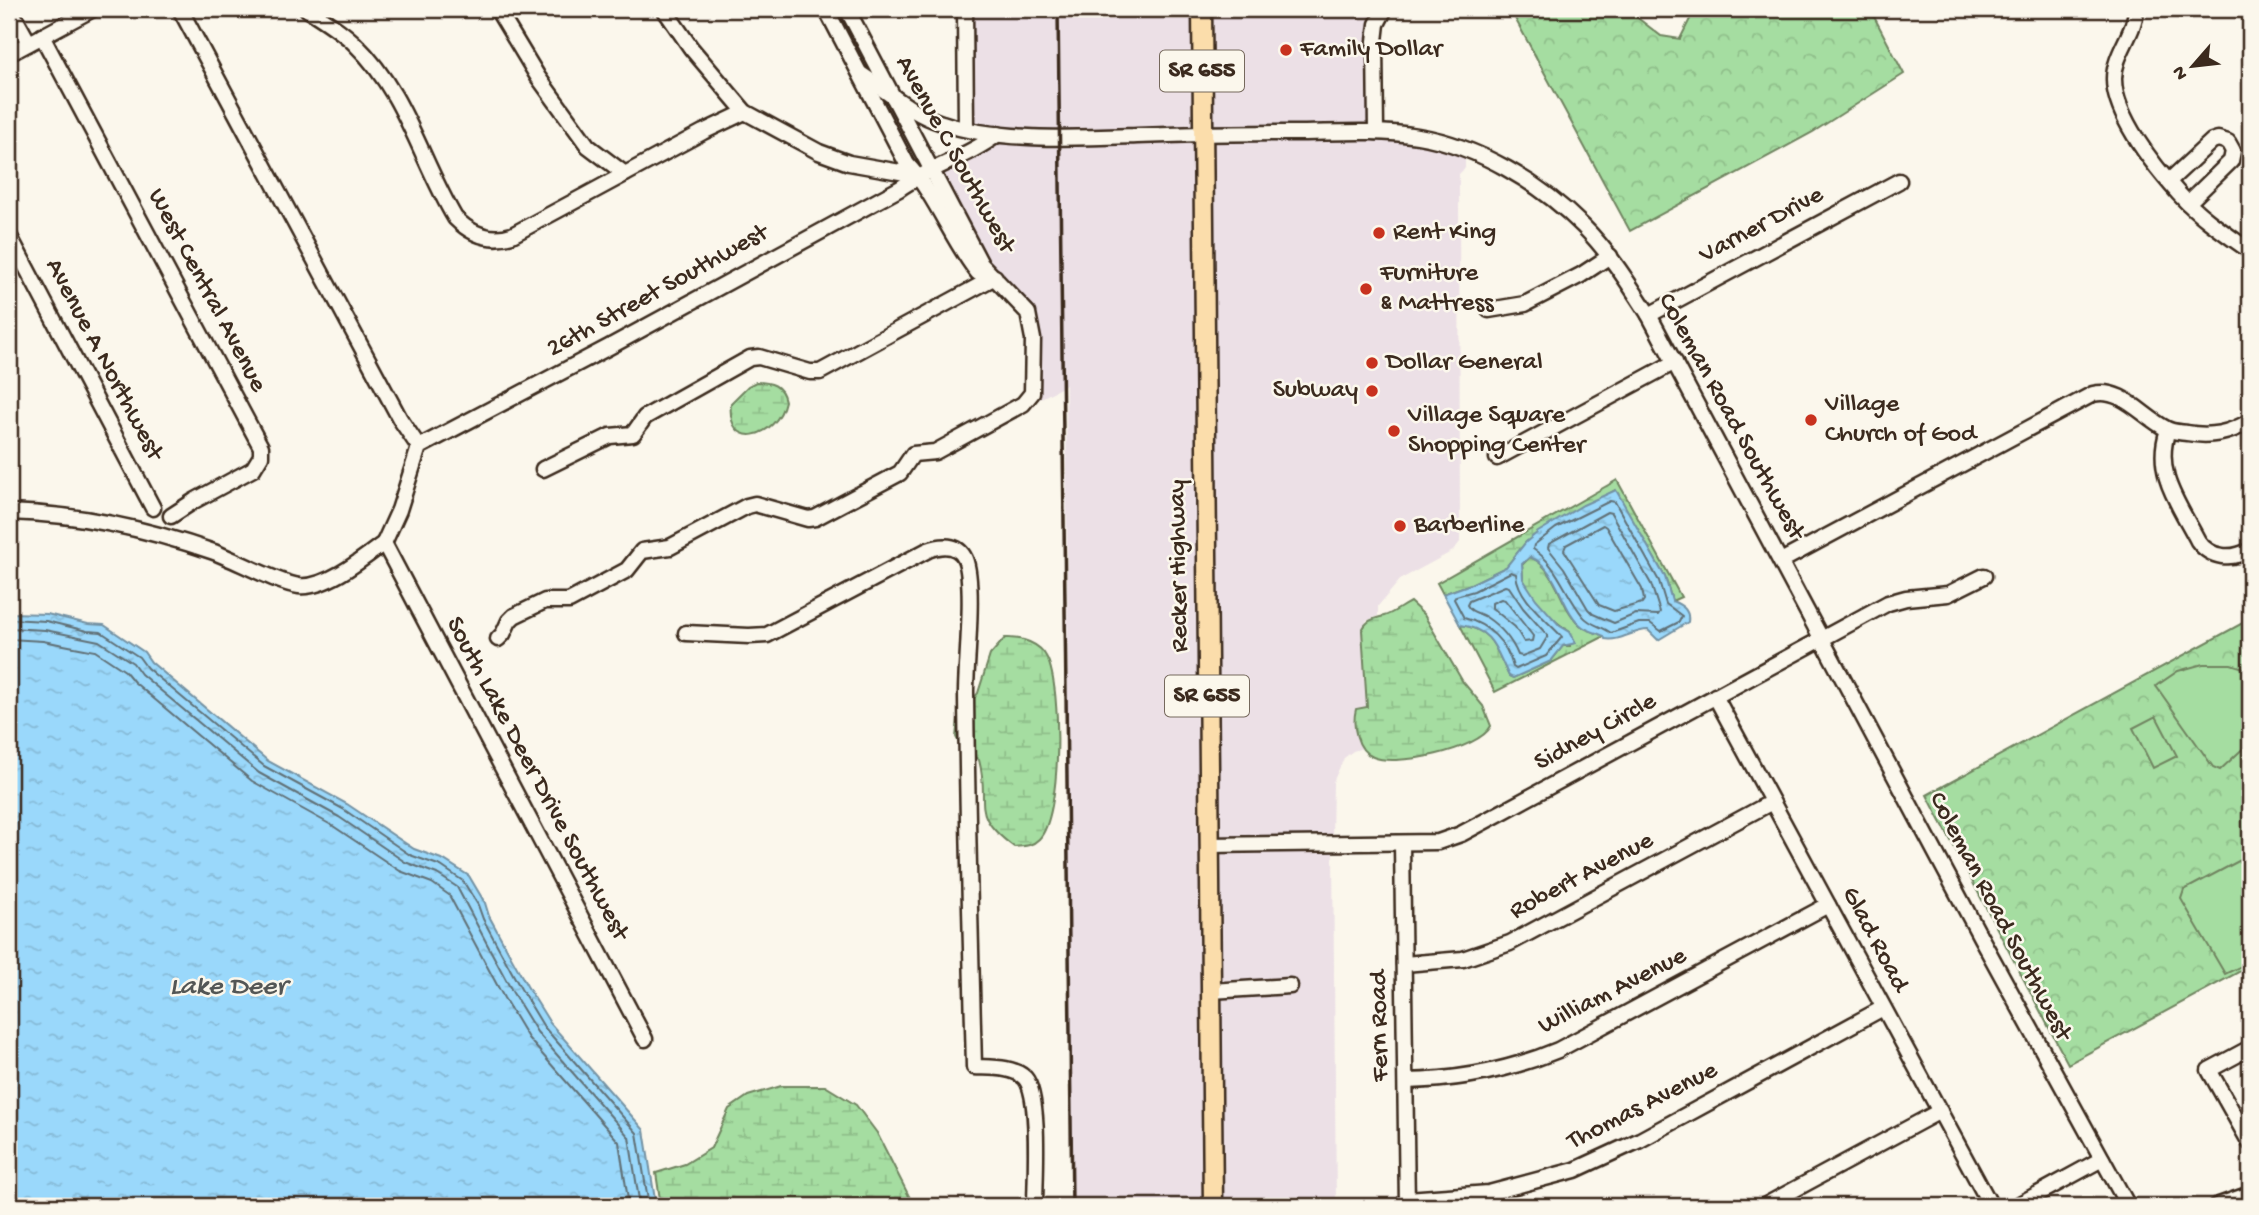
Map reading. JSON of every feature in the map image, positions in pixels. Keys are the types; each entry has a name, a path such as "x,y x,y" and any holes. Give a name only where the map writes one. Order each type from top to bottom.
{"main road":[{"name":"Recker Highway","path":"1202,9 1213,1206"}],"street":[{"name":"West Central Avenue","path":"10,9 36,39 261,447 261,456 253,470 171,516"},
{"path":"9,54 93,9"},
{"path":"11,509 144,530 301,586 317,583 340,573 384,543 399,510 419,447 400,419 180,9"},
{"path":"307,9 337,28 377,70 399,104 455,218 476,234 487,237 512,235 745,111"},
{"path":"496,9 538,77 588,146 625,174"},
{"path":"664,9 691,48 745,111 819,152 849,163 924,172"},
{"name":"Avenue C Southwest","path":"825,9 907,164 924,172"},
{"name":"Avenue C Southwest","path":"498,639 514,616 545,601 569,601 627,570 642,551 670,547 740,509 755,504 808,519 815,518 900,473 914,454 935,452 1023,404 1021,318 991,280 961,252 892,95 847,9"},
{"path":"965,9 966,129"},
{"path":"1376,132 1375,41 1377,24 1385,9"},
{"path":"2137,9 2131,34 2121,51 2115,71 2116,97 2134,133 2188,203 2250,251"},
{"name":"Coleman Road Southwest","path":"861,75 920,114 942,123 998,134 1102,138 1376,132 1437,141 1487,159 1522,179 1583,226 1610,256 1649,315 2128,1206"},
{"name":"26th Street Southwest","path":"419,447 899,189 924,172 986,143 998,134"},
{"path":"2169,181 2213,141 2218,139 2228,142 2232,151 2231,161 2188,203"},
{"name":"Varner Drive","path":"1649,315 1899,181"},
{"name":"Avenue A Northwest","path":"9,235 153,508"},
{"path":"1489,310 1525,304 1581,275 1610,256"},
{"path":"543,469 610,436 633,434 645,417 750,358 758,357 810,372 820,372 991,280"},
{"path":"1497,458 1675,362"},
{"path":"1781,561 2094,394 2104,392 2117,395 2168,430 2206,436 2230,431 2250,421"},
{"path":"2168,430 2163,445 2163,470 2168,485 2198,541 2220,557 2236,556 2250,550"},
{"path":"144,530 153,508 171,516 173,526 169,537"},
{"name":"South Lake Deer Drive Southwest","path":"384,543 645,1039"},
{"path":"686,633 767,635 928,550 943,545 954,548 964,558 969,579 966,690 974,1067 1012,1070 1025,1078 1032,1090 1035,1117 1035,1206"},
{"name":"Sidney Circle","path":"1209,845 1438,842 1461,834 1896,599 1948,594 1984,576"},
{"name":"Glad Road","path":"1715,696 1991,1206"},
{"name":"Robert Avenue","path":"1404,964 1463,959 1510,943 1772,802"},
{"name":"Fern Road","path":"1402,844 1407,1203"},
{"name":"William Avenue","path":"1406,1081 1463,1078 1511,1067 1543,1056 1586,1036 1828,905"},
{"path":"1211,991 1290,986"},
{"name":"Thomas Avenue","path":"1407,1203 1489,1193 1575,1170 1640,1140 1884,1008"},
{"path":"2250,1048 2208,1070 2250,1143"},
{"path":"1765,1206 1940,1111"},
{"path":"2016,1206 2102,1159"},
{"path":"2216,1206 2250,1194"}],"shaded area":[{"path":"971,9 1196,9 1196,128 1060,131 972,124"},
{"path":"1208,9 1379,9 1370,126 1207,128"},
{"path":"1370,137 1416,142 1465,156 1465,168 1459,174 1460,542 1453,551 1401,579 1378,606 1378,616 1366,621 1364,666 1367,707 1362,707 1355,730 1363,748 1344,758 1333,782 1332,839 1214,839 1208,139"},
{"path":"1000,139 1196,139 1207,1206 1071,1206 1066,385 1030,404 1033,309 986,261 938,171"},
{"path":"1215,850 1333,850 1336,1206 1219,1206 1217,996 1296,991 1296,981 1217,985"}],"green space":[{"path":"1510,9 1626,9 1661,36 1680,39 1695,9 1870,9 1904,74 1813,132 1630,231"},
{"path":"756,382 775,386 781,391 785,401 772,424 753,435 744,434 736,429 731,403"},
{"path":"1617,480 1681,597 1672,601 1665,577 1615,490 1526,542 1506,567 1443,594 1437,583"},
{"path":"1530,557 1547,571 1576,621 1584,628 1605,636 1495,692 1460,625 1471,627 1487,636 1509,676 1513,678 1551,661 1563,646 1570,646 1570,632 1544,609 1524,581 1522,565"},
{"path":"1410,602 1424,615 1463,682 1483,706 1491,726 1483,735 1454,749 1417,758 1384,760 1367,754 1359,743 1355,729 1356,709 1367,707 1362,630 1371,620 1390,614"},
{"path":"2250,619 2250,966 2068,1064 1927,795"},
{"path":"1005,638 1029,642 1044,653 1052,673 1057,722 1056,780 1047,826 1036,842 1014,847 999,835 985,816 979,760 961,746 956,737 958,719 978,693 990,655"},
{"path":"2203,664 2231,664 2250,670 2250,742 2220,770 2213,767 2156,686 2178,671"},
{"path":"2156,716 2177,756 2153,768 2133,728"},
{"path":"2250,855 2250,959 2225,974 2181,899 2184,890"},
{"path":"781,1086 825,1086 856,1105 877,1133 914,1206 661,1206 656,1173 685,1164 711,1148 729,1109 748,1096"}],"water":[{"path":"1616,490 1665,577 1672,601 1684,608 1688,614 1688,622 1658,640 1648,630 1616,639 1605,639 1575,620 1547,570 1540,562 1530,557 1522,564 1523,579 1536,599 1560,626 1570,632 1576,643 1563,646 1551,661 1513,678 1509,676 1487,636 1471,627 1460,625 1443,594 1506,567 1526,542 1538,532 1583,505"},
{"name":"Lake Deer","path":"9,613 47,614 104,625 144,652 151,662 268,761 347,804 414,849 444,860 469,876 527,986 550,1023 644,1130 656,1206 9,1206"}],"railway":[{"path":"1058,9 1072,1206"}],"place":[{"name":"Family Dollar","path":"1286,50"},
{"name":"Rent King","path":"1379,233"},
{"name":"Furniture & Mattress","path":"1366,289"},
{"name":"Dollar General","path":"1372,363"},
{"name":"Subway","path":"1372,391"},
{"name":"Village Church of God","path":"1811,420"},
{"name":"Village Square Shopping Center","path":"1394,431"},
{"name":"Barberline","path":"1400,526"}]}
